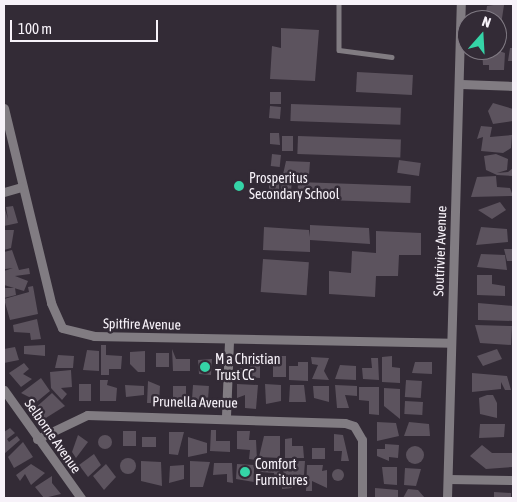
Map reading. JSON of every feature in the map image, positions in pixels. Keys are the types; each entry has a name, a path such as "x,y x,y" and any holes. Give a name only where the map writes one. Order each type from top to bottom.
{"street":[{"name":"Soutrivier Avenue","path":"447,498 461,84 461,4"},
{"path":"461,84 513,86"},
{"name":"Spitfire Avenue","path":"4,108 52,309 62,328 94,336 451,343"},
{"path":"4,192 22,187"},
{"path":"226,416 229,340"},
{"name":"Selborne Avenue","path":"4,390 37,439 81,498"},
{"name":"Prunella Avenue","path":"37,439 87,415 226,416 336,422 356,428 362,440 362,498"},
{"path":"448,479 513,480"}],"lane":[{"path":"338,4 339,50 392,57"}],"building":[{"path":"504,5 503,10 486,10 487,6"},
{"path":"281,28 319,30 315,81 270,79 272,46 281,48"},
{"path":"510,48 513,48 513,61 508,61"},
{"path":"483,60 505,60 504,70 489,70 489,65 483,65"},
{"path":"357,72 413,75 412,95 356,92"},
{"path":"270,92 281,92 281,104 270,104"},
{"path":"493,103 513,109 513,121 493,124 488,111"},
{"path":"291,104 401,108 400,125 290,121"},
{"path":"270,106 281,107 280,119 269,118"},
{"path":"481,126 492,127 490,137 512,135 511,148 503,153 481,151 483,137 477,139"},
{"path":"270,133 279,133 280,145 270,144"},
{"path":"282,136 293,136 293,151 282,151"},
{"path":"298,136 401,140 400,158 297,154"},
{"path":"272,154 281,155 280,167 271,166"},
{"path":"496,154 508,159 507,170 497,173 508,172 513,168 513,176 497,175 486,170 484,156"},
{"path":"399,160 421,163 419,176 397,173"},
{"path":"286,161 310,162 309,175 292,174 292,180 282,179"},
{"path":"496,176 497,187 510,188 513,196 471,197 477,177"},
{"path":"269,180 279,180 279,193 269,193"},
{"path":"282,181 292,182 290,198 280,197"},
{"path":"298,182 411,186 410,203 297,199"},
{"path":"500,202 506,210 492,219 478,210"},
{"path":"4,206 8,219 6,207 13,206 18,223 4,226"},
{"path":"310,225 369,228 370,244 310,240 310,252 263,250 264,227 309,230 310,237"},
{"path":"481,227 507,229 508,242 476,245"},
{"path":"4,230 14,230 11,248 4,250"},
{"path":"376,231 421,233 421,255 399,255 398,276 376,276 375,297 329,294 329,271 351,273 352,251 376,253"},
{"path":"504,249 513,249 513,261 507,261"},
{"path":"12,250 19,270 29,268 30,274 15,276 28,281 24,291 4,285 4,271 13,268 5,269 4,252"},
{"path":"481,254 505,255 507,270 477,267"},
{"path":"263,259 309,262 307,295 261,292"},
{"path":"477,275 492,275 492,284 505,286 505,296 477,295"},
{"path":"33,286 38,314 10,320 4,299 29,292 28,287"},
{"path":"4,288 15,288 16,295 4,298"},
{"path":"478,303 513,306 513,321 478,320"},
{"path":"37,319 41,339 31,340 30,333 14,332 13,325"},
{"path":"475,325 512,326 511,345 480,343"},
{"path":"45,345 45,356 24,354 24,346"},
{"path":"101,345 106,345 106,355 122,356 121,369 109,369 109,375 101,375"},
{"path":"15,347 19,360 4,363 4,349"},
{"path":"172,349 176,359 190,359 190,371 173,371"},
{"path":"497,349 502,359 483,366 477,356"},
{"path":"87,350 99,351 99,371 83,370"},
{"path":"145,351 145,372 138,372 130,364 130,352"},
{"path":"156,353 169,353 169,367 156,367"},
{"path":"58,355 74,356 73,368 55,368"},
{"path":"248,355 260,356 260,378 236,376 237,368 250,369"},
{"path":"273,356 286,356 286,377 273,377"},
{"path":"392,356 392,367 400,368 400,383 382,382 382,357"},
{"path":"311,357 329,358 324,371 329,380 312,379 318,365 312,364"},
{"path":"371,358 378,358 379,380 363,379 362,368 372,368"},
{"name":"M a Christian Trust CC","path":"212,359 211,375 199,374 198,360"},
{"path":"298,362 308,362 308,381 289,380 289,366 298,366"},
{"path":"415,362 432,362 432,374 412,373"},
{"path":"24,363 29,369 23,374 32,379 21,387 9,373"},
{"path":"340,365 356,366 356,380 335,379"},
{"path":"71,370 72,387 61,388 67,394 62,400 51,388 50,372"},
{"path":"472,373 507,376 511,390 505,390 501,382 501,389 472,392"},
{"path":"41,378 50,391 28,409 25,405 33,399 21,393"},
{"path":"100,380 108,380 107,385 117,388 116,401 100,401"},
{"path":"406,380 422,381 421,398 405,397"},
{"path":"148,381 160,386 159,403 147,403"},
{"path":"79,384 91,384 91,401 79,401"},
{"path":"237,384 258,385 256,409 245,408 245,395 237,398"},
{"path":"265,384 281,385 281,401 266,404"},
{"path":"125,385 144,386 144,395 126,397"},
{"path":"193,385 209,386 208,406 192,405"},
{"path":"290,385 304,385 306,402 289,402"},
{"path":"335,385 357,386 357,396 345,395 349,408 337,408"},
{"path":"173,386 186,386 186,404 173,404"},
{"path":"313,386 329,386 329,402 314,398"},
{"path":"359,387 379,387 379,415 369,414 369,401 359,400"},
{"path":"384,388 400,389 400,419 384,406"},
{"path":"52,393 65,406 41,421 33,410"},
{"path":"493,395 497,403 497,418 480,414 479,398"},
{"path":"405,401 423,402 422,415 404,414"},
{"path":"377,422 396,423 399,436 377,441"},
{"path":"409,422 429,424 430,436 404,436"},
{"path":"480,424 505,424 504,437 479,438"},
{"path":"10,428 15,433 7,439 9,442 17,436 20,440 4,454 4,432"},
{"path":"211,430 216,430 216,441 230,441 230,452 210,451"},
{"path":"123,431 136,431 136,446 123,446"},
{"path":"237,431 250,431 249,440 256,440 257,460 249,459 250,450 237,449"},
{"path":"169,432 184,432 178,455 169,454"},
{"path":"334,434 343,435 349,461 341,461 342,451 334,451"},
{"path":"78,435 88,442 76,458 72,452"},
{"path":"102,435 108,435 112,442 108,449 102,449 98,445 98,439"},
{"path":"264,436 280,436 280,458 259,457"},
{"path":"142,437 156,437 156,447 142,447"},
{"path":"188,437 207,443 207,453 188,457"},
{"path":"292,438 292,446 303,446 304,458 285,458 285,439"},
{"path":"23,442 33,457 14,468 8,457"},
{"path":"385,444 399,445 398,458 389,457 389,461 377,456 377,449 385,449"},
{"path":"482,445 492,453 513,453 513,467 486,469 470,456"},
{"path":"411,446 419,446 424,451 422,462 411,464 406,459 406,451"},
{"path":"312,448 325,448 325,459 312,459"},
{"path":"94,454 101,465 88,477 79,465"},
{"path":"128,458 136,466 128,474 120,466"},
{"path":"141,461 161,462 162,486 141,481"},
{"path":"190,461 210,462 203,487 190,487"},
{"path":"291,461 305,461 304,475 293,478 292,488 282,489 284,464"},
{"path":"214,463 232,463 233,483 227,482 227,474 213,475"},
{"path":"31,464 45,473 31,485 25,474 20,481 16,475"},
{"path":"106,464 116,477 104,490 93,476"},
{"name":"Comfort Furnitures","path":"237,464 254,465 254,482 236,479"},
{"path":"261,464 280,465 280,480 275,480 274,473 260,472"},
{"path":"184,465 184,479 169,483 170,466"},
{"path":"307,465 323,465 322,471 327,470 327,488 312,481 312,491 306,491"},
{"path":"382,467 397,467 397,485 384,484"},
{"path":"405,468 421,469 416,486 404,485"},
{"path":"336,469 340,469 344,475 340,481 336,481 332,477 332,473"},
{"path":"52,476 52,483 61,494 44,498 35,487"},
{"path":"375,488 398,490 398,498 375,497"},
{"path":"408,489 418,490 425,498 403,498"},
{"path":"494,492 511,493 511,498 494,498"}],"place":[{"name":"Prosperitus Secondary School","path":"239,186"},
{"name":"M a Christian Trust CC","path":"205,367"},
{"name":"Comfort Furnitures","path":"245,472"}]}
